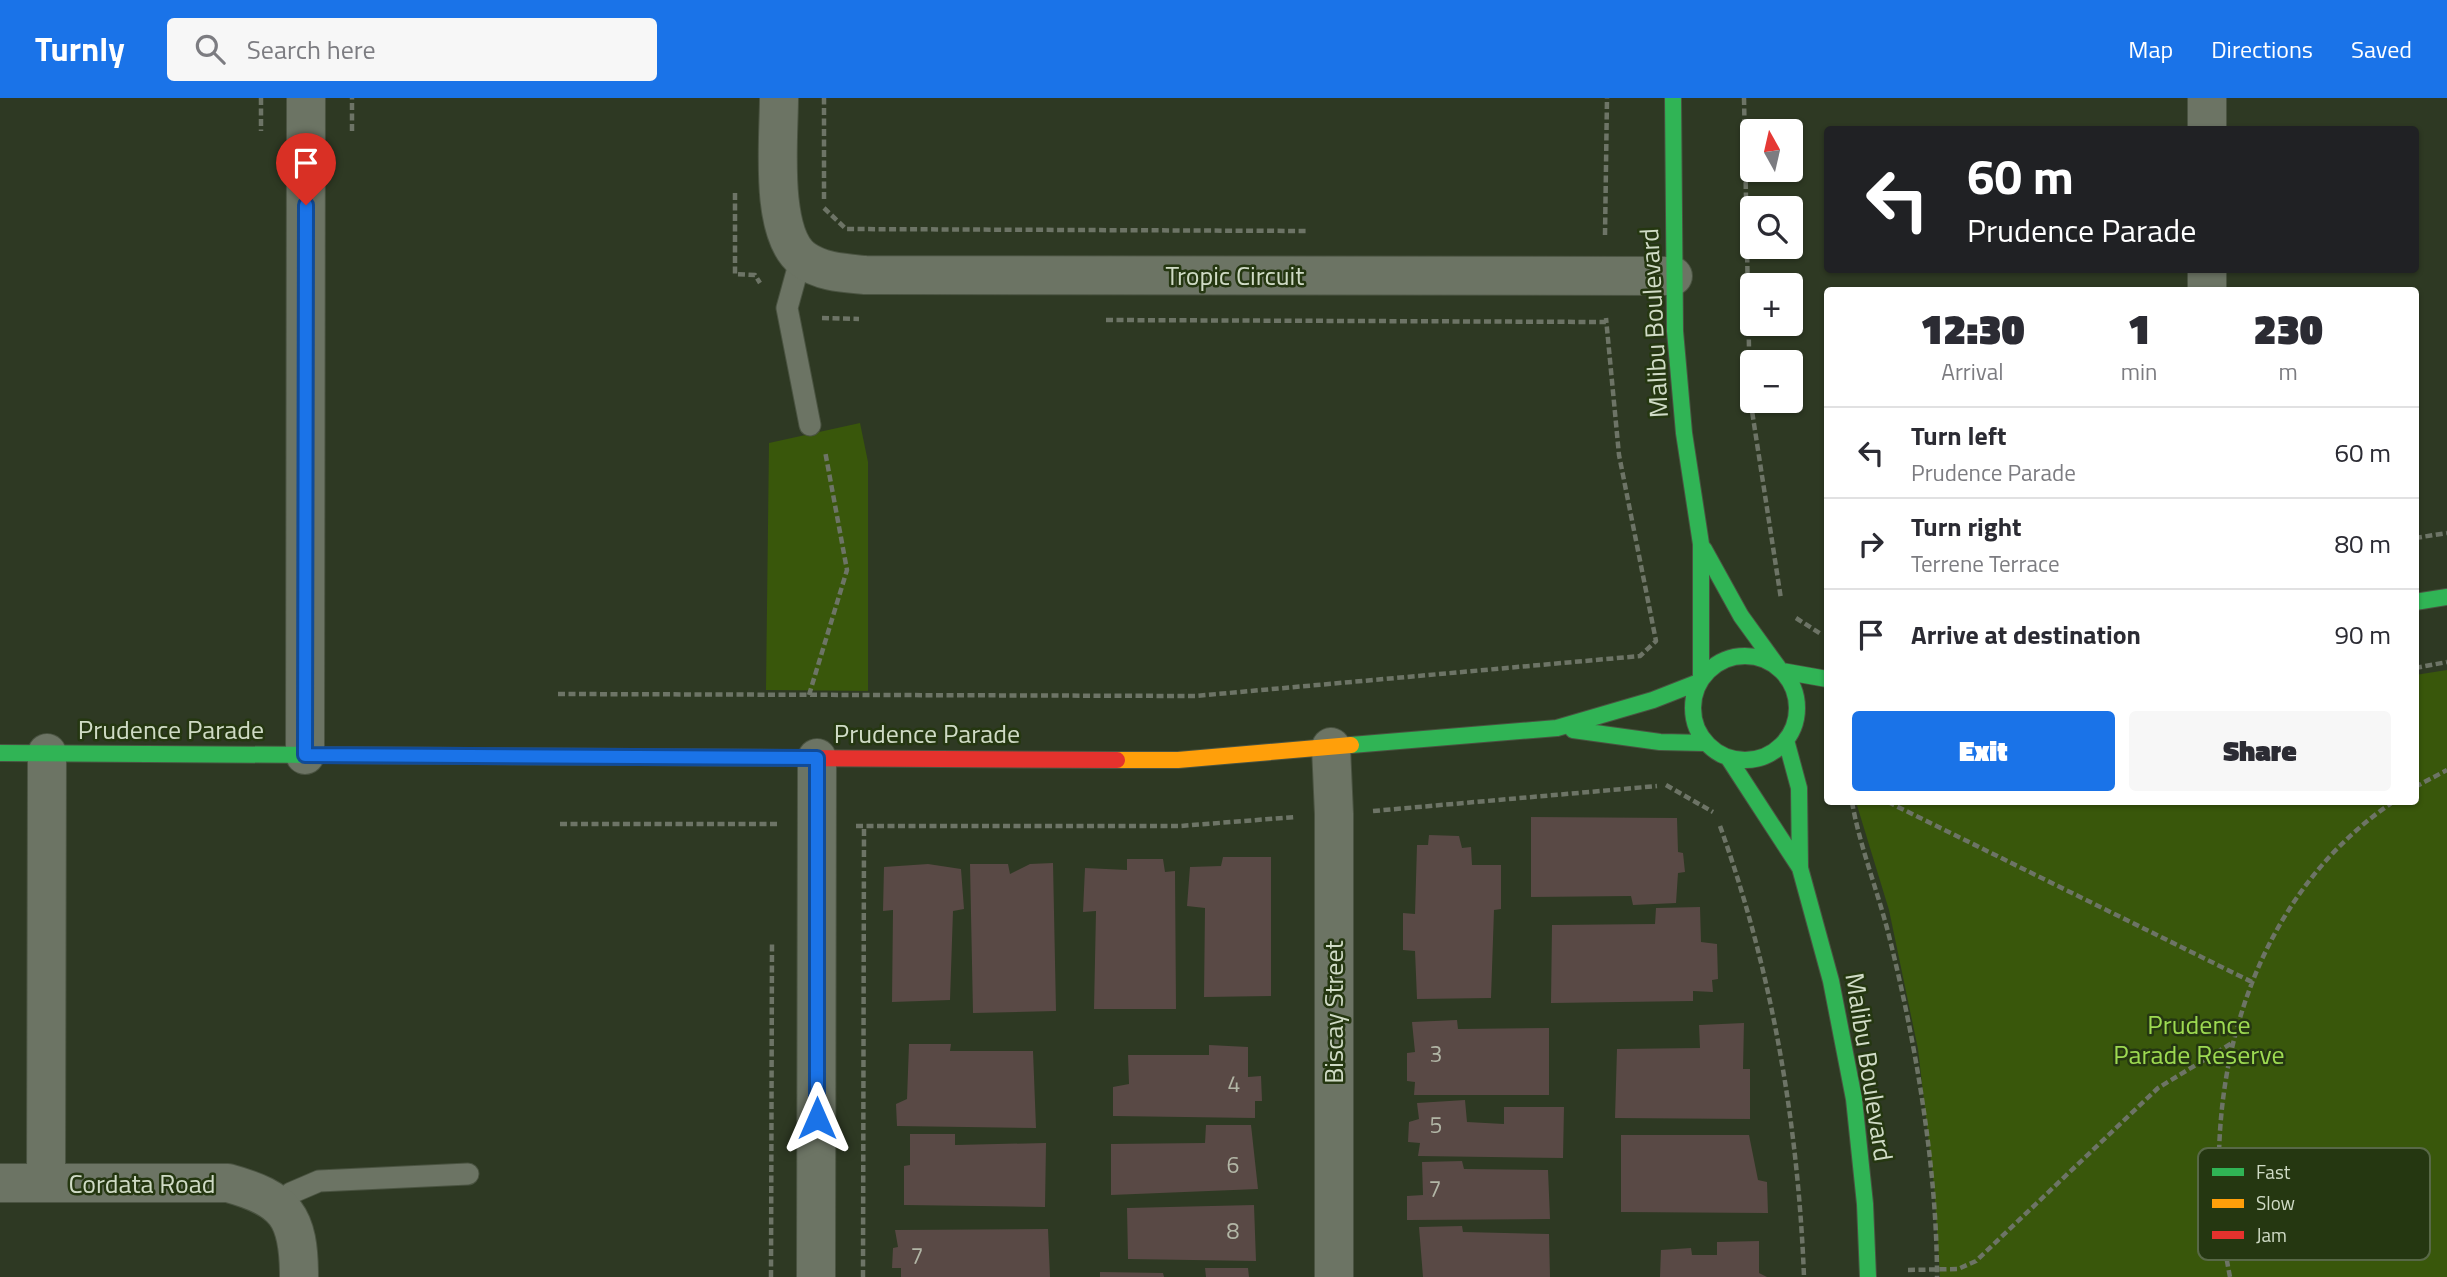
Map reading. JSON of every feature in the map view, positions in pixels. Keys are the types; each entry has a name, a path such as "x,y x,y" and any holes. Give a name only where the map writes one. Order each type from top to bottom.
{"street":[{"path":"305,755 306,98"},
{"path":"779,98 781,211 786,233 801,257"},
{"name":"Malibu Boulevard","path":"1673,98 1673,276 1684,433 1701,544 1700,680"},
{"path":"2207,98 2207,126"},
{"name":"Tropic Circuit","path":"801,257 834,272 865,275 1673,276"},
{"name":"Malibu Boulevard","path":"1701,544 1741,616 1780,669"},
{"path":"2419,601 2447,597"},
{"path":"1815,727 1789,736 1761,758 1730,758 1705,743 1696,729 1692,713 1700,680 1713,666 1729,658 1746,656 1763,659 1780,669 1824,678"},
{"path":"1780,669 1792,685 1797,700 1789,736"},
{"name":"Prudence Parade","path":"0,753 1164,760 1558,728 1653,700 1700,680"},
{"name":"Prudence Parade","path":"1558,728 1660,742 1705,743"},
{"name":"Malibu Boulevard","path":"1789,736 1799,788 1800,868 1831,981 1854,1099 1865,1204 1868,1277"},
{"name":"Biscay Street","path":"1331,747 1335,814 1334,1277"},
{"path":"46,1183 47,754"},
{"path":"816,1277 817,758"},
{"name":"Malibu Boulevard","path":"1730,758 1800,868"},
{"name":"Cordata Road","path":"0,1183 228,1183 255,1191 280,1204"},
{"path":"280,1204 294,1229 299,1277"}],"lane":[{"path":"801,257 787,308 810,425"},
{"path":"280,1204 291,1193 319,1181 468,1174"}],"path":[{"path":"261,98 261,131"},
{"path":"352,98 352,131"},
{"path":"824,98 824,208 846,229 1315,231"},
{"path":"558,694 1195,696 1640,656 1656,641 1619,455 1606,322 1607,98"},
{"path":"1744,98 1749,398 1782,603"},
{"path":"1591,232 1605,232"},
{"path":"809,695 847,570 827,458 819,430 810,425"},
{"path":"2419,537 2447,533"},
{"path":"1794,617 1821,635 1823,645"},
{"path":"2419,667 2447,662"},
{"path":"2419,785 2447,770"},
{"path":"1853,805 1881,901 1907,1015 1926,1139 1937,1277"},
{"path":"1894,805 2252,982"},
{"path":"2219,1148 2223,1091 2232,1043 2252,982 2290,906 2321,866 2347,839 2389,805"},
{"path":"773,824 773,838"},
{"path":"863,1277 864,826"},
{"path":"771,1277 772,934"},
{"path":"1907,1269 1958,1269 1976,1261 2158,1088 2232,1043"}],"green space":[{"path":"860,423 868,462 868,691 766,690 769,443"},
{"name":"Prudence Parade Reserve","path":"2447,670 2447,1277 1940,1277 1934,1186 1918,1049 1889,910 1857,805 2419,805 2419,674"}],"building":[{"path":"1531,817 1677,818 1678,852 1683,853 1685,872 1678,873 1676,903 1633,905 1631,896 1531,897"},
{"path":"1429,835 1459,836 1462,848 1471,847 1472,865 1501,865 1501,909 1494,910 1491,998 1417,999 1415,951 1403,950 1403,913 1415,914 1417,845 1428,845"},
{"path":"1223,857 1271,857 1271,996 1204,997 1205,908 1187,906 1190,867 1221,866"},
{"path":"1127,859 1163,859 1165,872 1175,871 1176,1009 1094,1009 1096,911 1083,912 1085,868 1127,870"},
{"path":"1053,863 1056,1011 973,1013 970,864 1008,864 1010,874 1030,864"},
{"path":"928,864 961,869 964,909 953,911 950,1000 892,1002 893,910 883,911 884,867"},
{"path":"1700,907 1701,942 1717,944 1718,979 1712,980 1713,992 1693,991 1693,1001 1551,1003 1552,925 1655,924 1656,908"},
{"path":"1457,1020 1458,1029 1549,1028 1549,1095 1414,1095 1415,1082 1407,1081 1407,1053 1415,1052 1412,1022"},
{"path":"1744,1023 1743,1069 1750,1069 1750,1119 1615,1118 1617,1049 1700,1048 1699,1025"},
{"path":"909,1044 951,1044 950,1051 1033,1051 1036,1128 897,1126 896,1104 907,1099"},
{"path":"1209,1045 1248,1047 1248,1077 1261,1076 1262,1101 1255,1101 1255,1118 1113,1116 1113,1087 1129,1084 1128,1055 1209,1055"},
{"path":"1465,1100 1467,1122 1504,1124 1504,1107 1564,1107 1563,1158 1418,1156 1420,1143 1408,1142 1409,1122 1419,1119 1417,1103"},
{"path":"1206,1125 1251,1125 1258,1189 1111,1195 1111,1144 1205,1143"},
{"path":"910,1134 955,1134 955,1145 1046,1143 1045,1207 904,1205 904,1166 910,1165"},
{"path":"1621,1135 1749,1135 1758,1180 1767,1182 1768,1213 1621,1212"},
{"path":"1462,1161 1464,1169 1548,1170 1550,1219 1407,1220 1407,1196 1423,1195 1422,1162"},
{"path":"1254,1205 1256,1261 1128,1259 1127,1208"},
{"path":"1462,1226 1463,1232 1549,1234 1550,1277 1423,1277 1419,1227"},
{"path":"1048,1229 1050,1277 901,1277 901,1268 892,1268 893,1248 898,1247 895,1230"},
{"path":"1759,1241 1759,1273 1767,1277 1660,1277 1661,1250 1691,1248 1692,1255 1717,1255 1717,1242"},
{"path":"1205,1268 1248,1268 1249,1277 1206,1277"},
{"path":"1100,1272 1163,1273 1164,1277 1100,1277"}],"traffic: fast":[{"path":"1673,98 1675,331 1684,433 1701,544 1701,678"},
{"path":"1704,549 1741,616 1778,667"},
{"path":"2419,601 2447,597"},
{"path":"1745,656 1765,660 1782,671 1793,688 1797,708 1793,728 1782,745 1765,756 1745,760 1725,756 1708,745 1697,728 1693,708 1697,688 1708,671 1725,660 1745,656"},
{"path":"1782,671 1824,678"},
{"path":"1351,745 1557,728 1653,700 1699,682"},
{"path":"1573,730 1660,742 1705,743"},
{"path":"1786,740 1799,788 1800,868 1831,981 1854,1099 1865,1204 1868,1277"},
{"path":"0,753 785,758"},
{"path":"1729,759 1800,868"}],"traffic: slow":[{"path":"1117,760 1178,760 1351,745"}],"traffic: jam":[{"path":"785,758 1117,760"}],"route":[{"path":"306,205 305,755 564,759 817,758 817,1118"}]}
